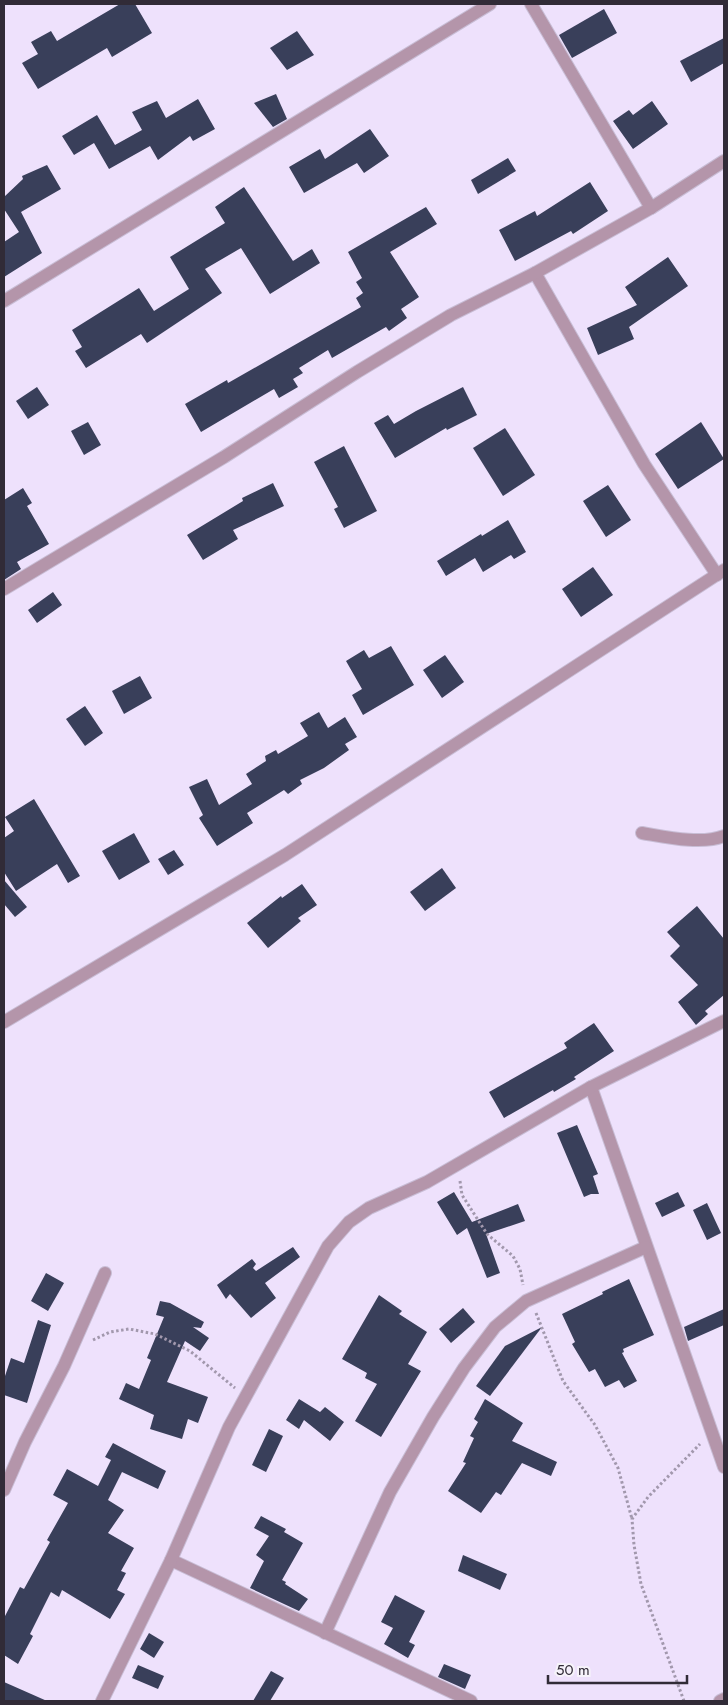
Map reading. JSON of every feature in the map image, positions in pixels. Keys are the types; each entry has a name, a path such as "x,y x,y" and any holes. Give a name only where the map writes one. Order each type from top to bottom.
{"street":[{"path":"4,301 490,4"},
{"path":"531,4 651,208"},
{"path":"4,589 224,457 357,372 451,315 535,273 651,208 724,161"},
{"path":"4,1022 285,855 720,573 644,464 535,273"},
{"path":"642,833 682,839 717,839 724,836"},
{"path":"102,1701 171,1560 230,1427 328,1246 349,1222 369,1208 426,1182 457,1165 591,1087 724,1021"},
{"path":"591,1087 724,1467"},
{"path":"326,1633 390,1492 433,1417 464,1368 495,1327 528,1300 646,1247"},
{"path":"4,1490 64,1366 105,1273"},
{"path":"171,1560 471,1701"},
{"path":"720,1701 724,1699"}],"path":[{"path":"457,1165 462,1195 487,1234 513,1256 520,1269 528,1300 563,1382 595,1425 618,1468 632,1519 634,1545 641,1584 684,1701"},
{"path":"91,1341 110,1332 128,1329 155,1334 190,1351 247,1397"},
{"path":"632,1519 648,1497 712,1432"}],"building":[{"path":"120,4 135,4 152,33 112,57 107,48 38,89 22,63 38,54 31,42 51,31 57,41"},
{"path":"604,9 617,33 572,58 559,35"},
{"path":"297,31 314,55 287,70 270,48"},
{"path":"724,38 724,63 691,82 680,61"},
{"path":"276,94 287,119 273,127 254,103"},
{"path":"198,99 215,129 193,141 190,136 158,160 150,146 109,169 94,143 74,155 62,136 97,115 115,145 142,130 132,112 157,101 166,118"},
{"path":"652,101 668,124 633,149 613,121 629,110 633,115"},
{"path":"370,129 389,156 364,173 357,163 304,193 289,167 320,149 325,159"},
{"path":"508,158 516,171 478,194 471,180"},
{"path":"47,165 61,189 21,212 42,253 4,277 4,242 19,232 4,209 4,197 23,179 22,176"},
{"path":"590,182 608,211 573,234 571,231 515,261 499,230 535,211 537,216"},
{"path":"244,187 293,261 312,249 320,263 270,294 241,248 205,269 222,293 147,343 141,334 86,368 75,351 82,347 72,330 139,288 154,311 189,289 170,257 225,223 215,207"},
{"path":"426,207 437,224 390,252 419,297 401,309 407,318 389,331 386,327 332,358 328,350 299,368 303,373 293,379 298,387 279,398 274,389 201,432 185,404 227,380 228,383 361,307 356,298 363,293 356,282 362,278 348,252"},
{"path":"668,257 688,286 629,327 634,339 598,355 587,328 637,305 625,287"},
{"path":"37,387 49,405 28,419 16,401"},
{"path":"463,387 477,415 447,430 446,428 395,458 374,423 388,415 394,424"},
{"path":"88,422 101,445 84,455 71,431"},
{"path":"701,422 724,459 678,489 655,454"},
{"path":"505,428 535,475 503,496 473,448"},
{"path":"344,446 377,511 344,528 334,509 338,507 314,462"},
{"path":"273,483 284,506 233,530 238,539 203,560 187,535 243,501 242,498"},
{"path":"608,485 631,520 606,537 583,501"},
{"path":"23,488 32,503 27,506 49,544 17,562 21,569 4,580 4,500"},
{"path":"508,520 526,552 514,559 511,555 483,572 475,558 446,576 437,561"},
{"path":"593,567 613,595 581,617 562,589"},
{"path":"53,592 62,605 37,623 28,610"},
{"path":"391,646 414,685 363,715 352,695 362,689 346,661 364,650 369,658"},
{"path":"445,655 464,682 442,698 423,670"},
{"path":"140,676 152,698 124,714 112,691"},
{"path":"85,706 103,733 85,746 66,719"},
{"path":"319,712 328,728 345,717 357,737 345,744 349,750 324,768 300,780 302,784 288,794 284,790 247,813 253,823 217,846 199,818 203,815 189,787 207,779 219,805 252,784 246,774 266,761 265,756 276,750 278,754 308,736 300,723"},
{"path":"34,799 80,876 68,883 57,864 16,891 4,872 4,838 14,831 5,817"},
{"path":"134,833 150,862 119,880 102,851"},
{"path":"174,850 184,865 168,875 158,859"},
{"path":"442,868 456,888 425,911 410,892"},
{"path":"4,880 27,907 15,917 4,904"},
{"path":"302,884 317,905 298,918 301,921 268,948 247,923 281,896 282,898"},
{"path":"697,906 724,939 724,995 705,1011 708,1014 696,1025 678,1002 698,985 670,956 680,946 667,932"},
{"path":"594,1023 614,1051 574,1077 576,1079 504,1118 489,1092 567,1048 564,1043"},
{"path":"577,1125 598,1174 593,1176 599,1194 591,1194 584,1197 557,1133"},
{"path":"454,1192 472,1222 518,1204 525,1221 486,1234 500,1273 487,1278 467,1228 457,1235 437,1202"},
{"path":"678,1192 685,1206 662,1217 655,1203"},
{"path":"707,1203 721,1233 707,1240 693,1210"},
{"path":"293,1247 300,1257 265,1283 276,1298 251,1318 230,1294 226,1299 217,1285 252,1259 256,1264 253,1268 256,1271"},
{"path":"46,1273 64,1283 48,1311 31,1301"},
{"path":"629,1279 654,1335 623,1349 624,1352 622,1353 637,1381 624,1388 619,1380 605,1387 595,1369 589,1372 572,1344 575,1342 562,1314"},
{"path":"379,1295 402,1311 399,1314 427,1332 408,1364 421,1371 381,1437 355,1421 377,1384 365,1378 367,1373 342,1359"},
{"path":"160,1301 170,1303 204,1322 201,1328 193,1327 209,1338 200,1351 185,1341 167,1382 208,1397 198,1423 188,1419 182,1439 150,1429 154,1415 119,1399 126,1383 139,1389 151,1360 147,1358 164,1317 156,1315"},
{"path":"463,1308 475,1322 451,1343 439,1329"},
{"path":"724,1309 724,1325 688,1341 684,1327"},
{"path":"38,1320 51,1325 27,1403 4,1395 4,1379 11,1358 24,1363"},
{"path":"542,1327 490,1396 476,1386 505,1346"},
{"path":"299,1399 320,1412 325,1407 344,1422 330,1441 304,1420 299,1429 286,1420"},
{"path":"485,1399 523,1423 512,1441 557,1462 551,1476 522,1463 501,1495 496,1492 481,1513 448,1491 466,1463 463,1462 474,1438 470,1436 478,1422 474,1419"},
{"path":"269,1429 283,1436 266,1472 252,1465"},
{"path":"113,1443 166,1471 158,1489 122,1472 108,1500 124,1510 108,1533 134,1548 121,1571 126,1573 117,1590 125,1594 110,1619 62,1590 59,1597 51,1592 30,1634 33,1636 18,1664 4,1655 4,1618 20,1587 24,1589 50,1542 47,1540 68,1503 53,1495 67,1469 98,1486 111,1460 105,1457"},
{"path":"261,1516 286,1529 284,1532 303,1543 282,1580 308,1599 299,1611 250,1588 264,1561 256,1555 269,1536 254,1528"},
{"path":"463,1555 507,1574 500,1590 458,1571"},
{"path":"395,1595 425,1611 409,1642 415,1645 408,1658 384,1644 393,1628 381,1622"},
{"path":"149,1633 164,1642 154,1658 140,1649"},
{"path":"444,1664 471,1675 465,1689 438,1677"},
{"path":"138,1665 164,1676 158,1689 132,1678"},
{"path":"271,1671 284,1678 270,1701 253,1701"},
{"path":"4,1682 47,1701 4,1701"}]}
